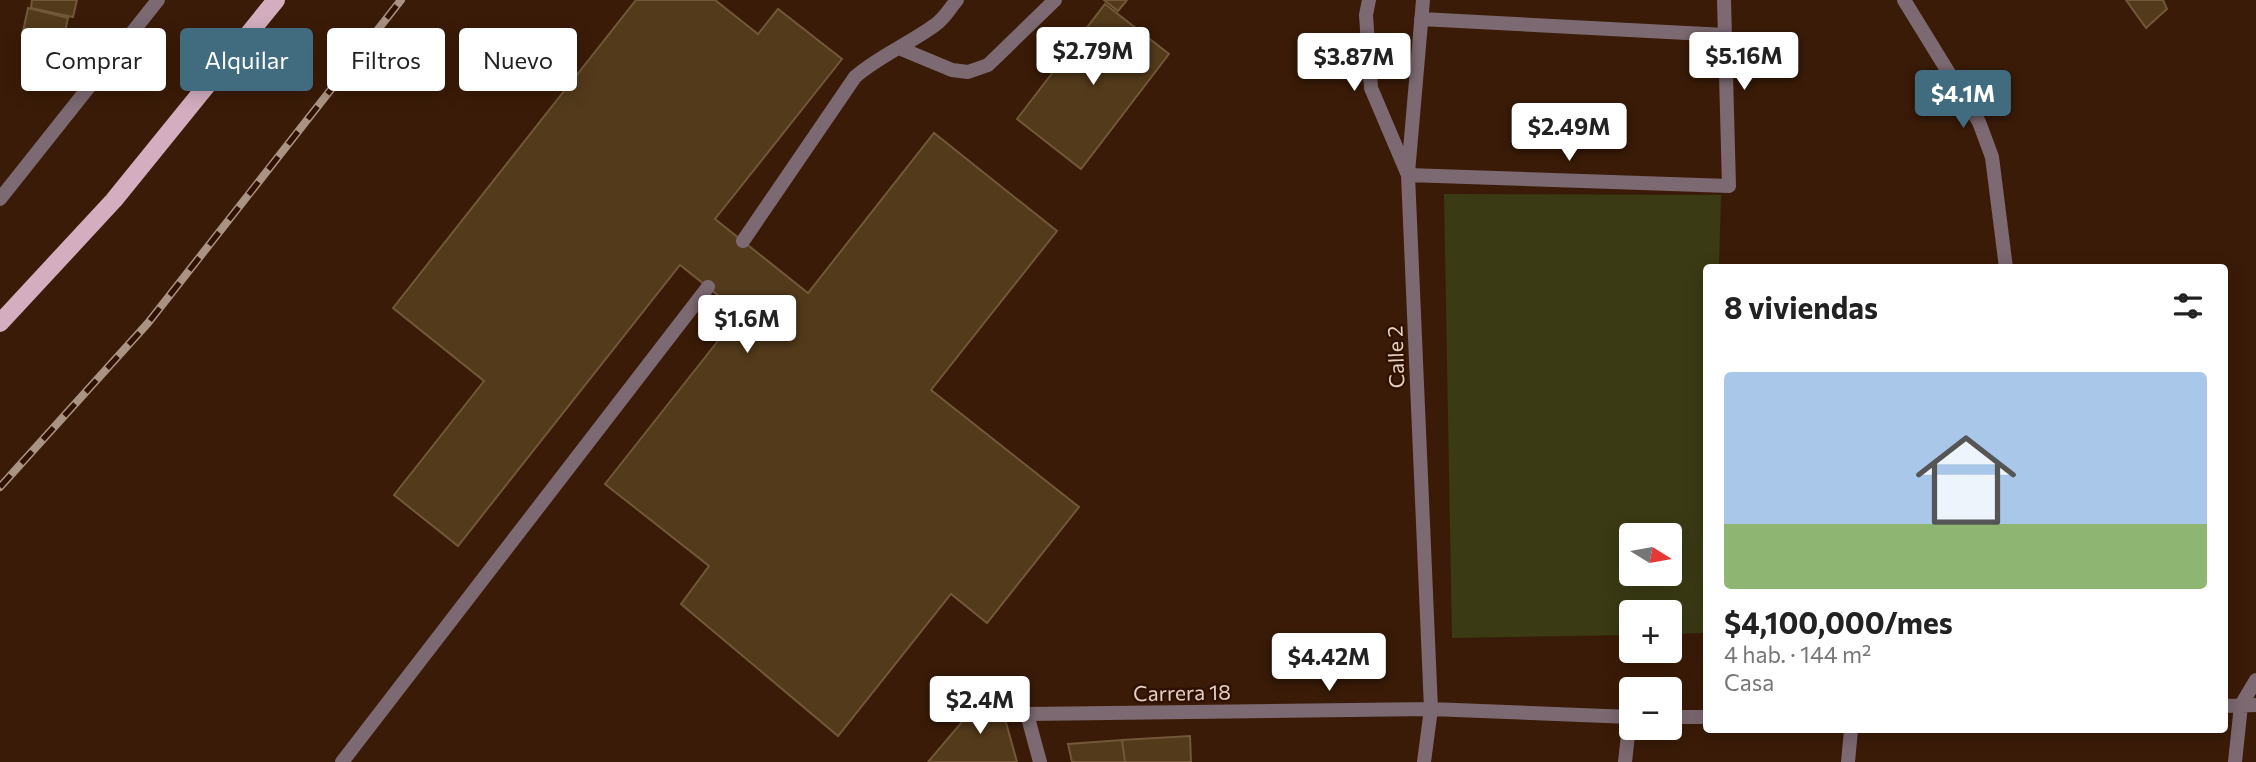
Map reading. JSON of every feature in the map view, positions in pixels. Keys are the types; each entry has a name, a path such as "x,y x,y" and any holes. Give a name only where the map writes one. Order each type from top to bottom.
{"main road":[{"path":"0,323 114,200 276,0"}],"street":[{"path":"0,199 158,0"},
{"path":"743,241 855,77 873,61 938,24 957,0"},
{"path":"899,48 952,70 968,72 988,65 1055,0"},
{"name":"Calle 2","path":"1368,0 1366,15 1371,88 1408,175 1431,709 1424,762"},
{"path":"1423,0 1408,175 1729,186 1724,0"},
{"path":"1905,0 1979,122 1992,157 2005,264"},
{"path":"1421,19 1726,35"},
{"path":"342,762 708,287"},
{"path":"2235,762 2256,680"},
{"path":"2228,706 2248,705"},
{"name":"Carrera 18","path":"1041,762 1027,715 1431,709 1619,717"},
{"path":"1682,717 1703,717"},
{"path":"1849,762 1852,733"},
{"path":"1625,762 1628,740"}],"shaded area":[{"path":"1444,194 1721,195 1719,264 1703,264 1703,633 1682,634 1682,600 1619,600 1619,635 1452,638"}],"building":[{"path":"32,0 77,0 73,17 31,8"},
{"path":"636,0 715,0 758,34 778,9 842,59 715,219 808,293 934,133 1057,231 931,390 1079,507 987,623 951,594 838,736 681,604 709,566 605,484 740,313 680,265 458,546 394,495 484,381 393,308 564,91 577,91 577,75"},
{"path":"1104,0 1127,0 1118,11"},
{"path":"2126,0 2163,0 2167,9 2146,28"},
{"path":"1105,4 1169,54 1081,169 1017,119"},
{"path":"28,8 68,18 66,28 24,28"},
{"path":"995,683 1017,762 928,762"},
{"path":"1190,736 1191,762 1125,762 1122,740"},
{"path":"1122,740 1125,762 1072,762 1068,744"}],"railway":[{"path":"0,487 148,323 401,0"}]}
